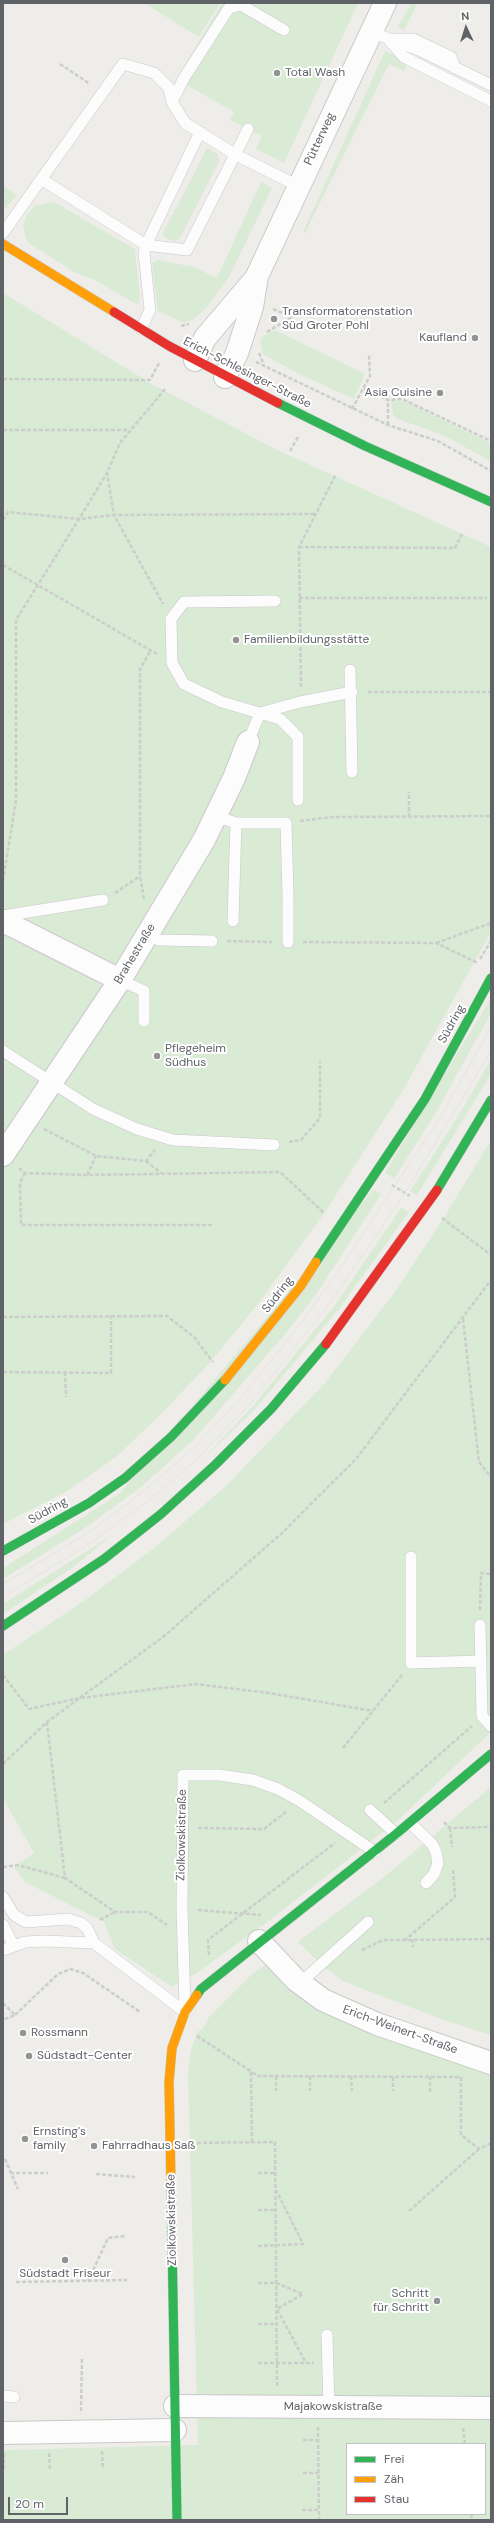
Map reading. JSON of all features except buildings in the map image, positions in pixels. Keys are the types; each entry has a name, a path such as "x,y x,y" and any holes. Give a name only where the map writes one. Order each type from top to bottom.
{"street":[{"name":"Pütterweg","path":"225,377 237,353 252,307 257,276 298,186 379,35 385,3"},
{"name":"Erich-Schlesinger-Straße","path":"3,244 141,329 225,377 365,446 491,502"},
{"name":"Pütterweg","path":"195,360 205,338 257,276"},
{"name":"Brahestraße","path":"11,1162 27,1119 120,980 204,840 225,820 234,778 248,742"},
{"path":"3,921 120,980"},
{"name":"Südring","path":"3,1550 89,1503 125,1478 171,1437 229,1376 300,1287 425,1099 491,978"},
{"path":"3,1626 104,1559 161,1514 215,1465 271,1409 324,1347 426,1207 491,1100"},
{"name":"Ziolkowskistraße","path":"175,2430 170,2068 172,2048 185,2012 201,1989 259,1941 375,1852 491,1754"},
{"name":"Erich-Weinert-Straße","path":"259,1941 300,1983 323,2000 377,2024 491,2063"},
{"name":"Majakowskistraße","path":"175,2406 491,2408"},
{"path":"3,2433 175,2430 177,2520"}],"lane":[{"path":"172,102 184,78 229,8 241,5 284,30"},
{"path":"379,35 413,39 420,42 451,57 455,68 491,85"},
{"path":"379,35 404,57 491,101"},
{"path":"3,233 123,64 154,73 168,88 172,102 185,123 236,155 298,186"},
{"path":"42,179 146,245 187,250 248,129"},
{"path":"141,329 150,310 144,253 146,245 200,132"},
{"path":"275,601 184,602 171,619 172,663 184,684 222,702 280,719 298,737 298,800"},
{"path":"350,670 352,692 352,772"},
{"path":"260,713 300,702 352,692"},
{"path":"248,742 260,713"},
{"path":"233,921 225,820 286,823 288,942"},
{"path":"3,916 103,900"},
{"path":"148,933 159,940 212,941"},
{"path":"120,980 144,991 144,1021"},
{"path":"3,1051 93,1108 137,1129 173,1140 274,1145"},
{"path":"411,1557 411,1663 481,1661"},
{"path":"480,1625 482,1716 491,1726"},
{"name":"Ziolkowskistraße","path":"185,2012 182,1909 183,1775 219,1775 253,1780 300,1801 375,1852"},
{"path":"370,1810 396,1834"},
{"path":"410,1822 436,1852 438,1863 434,1874 426,1883"},
{"path":"3,1897 14,1915 26,1922 68,1919 81,1923 87,1928 94,1943 185,2012"},
{"path":"300,1983 368,1922"},
{"path":"3,1925 6,1947 44,1940 94,1943"},
{"path":"323,2407 328,2363 327,2336"}],"path":[{"path":"60,64 103,92"},
{"path":"261,335 292,317 266,306"},
{"path":"352,409 370,376 369,355"},
{"path":"264,365 352,409 388,425 438,441 491,471"},
{"path":"3,379 150,380"},
{"path":"3,881 16,800 16,620 107,472 120,443 165,389"},
{"path":"364,389 388,400 402,399 491,441"},
{"path":"388,400 388,425"},
{"path":"3,430 130,430"},
{"path":"290,451 298,437"},
{"path":"107,472 114,515 171,619"},
{"path":"301,684 299,548 336,474"},
{"path":"3,520 8,512 79,519 114,515 316,514"},
{"path":"299,548 455,548 463,532"},
{"path":"3,565 172,663"},
{"path":"300,598 487,598"},
{"path":"151,650 140,669 140,876 144,899 162,910"},
{"path":"352,692 491,692"},
{"path":"409,792 409,817"},
{"path":"286,823 332,817 491,816"},
{"path":"103,900 140,876"},
{"path":"212,941 436,943 491,923"},
{"path":"474,970 491,941"},
{"path":"436,943 478,963"},
{"path":"274,1145 301,1140 320,1118 320,1061"},
{"path":"27,1119 96,1156 146,1161 162,1173"},
{"path":"146,1161 158,1147 170,1152 173,1140"},
{"path":"88,1175 96,1156"},
{"path":"11,1162 25,1173 88,1175 280,1172 327,1216"},
{"path":"25,1173 20,1183 21,1225 213,1225"},
{"path":"3,1764 47,1722 163,1637 282,1533 356,1459 491,1280"},
{"path":"3,1372 111,1373 111,1316"},
{"path":"3,1317 167,1316 194,1337 214,1364"},
{"path":"463,1318 479,1462 491,1477"},
{"path":"209,1369 220,1358"},
{"path":"65,1372 66,1397"},
{"path":"480,1625 481,1572 491,1574"},
{"path":"343,1748 411,1663"},
{"path":"3,1675 28,1709 80,1698 196,1684 269,1693 373,1711"},
{"path":"47,1722 64,1878"},
{"path":"182,1828 264,1829 300,1801"},
{"path":"428,1808 450,1828 452,1851"},
{"path":"450,1828 491,1827"},
{"path":"3,1867 18,1865 64,1878 115,1912 148,1912 170,1927"},
{"path":"405,1940 455,1897 453,1866"},
{"path":"182,1909 275,1917 282,1924"},
{"path":"412,1939 413,1947"},
{"path":"326,1959 355,1953 383,1940 491,1939 491,1951"},
{"path":"3,2020 15,2015 58,1974 71,1969 83,1973 140,2012"},
{"path":"3,2003 15,2015"},
{"path":"180,2025 258,2076 461,2077 461,2135 479,2149"},
{"path":"251,2072 252,2142"},
{"path":"276,2076 276,2091"},
{"path":"310,2076 310,2091"},
{"path":"351,2076 352,2091"},
{"path":"393,2076 393,2091"},
{"path":"430,2077 430,2092"},
{"path":"170,2144 275,2142 277,2407"},
{"path":"409,2211 479,2149 491,2144"},
{"path":"5,2159 18,2189"},
{"path":"10,2173 48,2173"},
{"path":"258,2173 275,2173"},
{"path":"96,2174 135,2177"},
{"path":"258,2246 303,2244 275,2189"},
{"path":"258,2210 276,2210"},
{"path":"88,2281 108,2238 126,2236"},
{"path":"16,2282 127,2280"},
{"path":"258,2283 276,2283 303,2294 277,2310"},
{"path":"277,2310 306,2363"},
{"path":"258,2324 277,2324"},
{"path":"81,2432 82,2357"},
{"path":"258,2363 328,2363"},
{"path":"319,2520 318,2440 323,2407"},
{"path":"303,2440 318,2440"},
{"path":"303,2473 318,2473"},
{"path":"302,2510 319,2510"}],"green space":[{"path":"144,3 220,3 199,37"},
{"path":"222,3 358,3 284,163 256,149 262,136 230,120 234,112 187,85 189,81 179,75"},
{"path":"411,3 418,3 404,30 398,27"},
{"path":"385,51 405,60 407,64 404,71 389,64 305,233 303,232"},
{"path":"207,148 218,154 219,162 180,238 176,241 170,240 162,235"},
{"path":"261,182 272,188 229,277 207,307 194,319 185,323 158,311 152,263 157,260 194,267 217,278"},
{"path":"3,185 17,195 3,211"},
{"path":"54,202 135,249 140,300 138,305 93,279 76,273 27,242 23,226 27,215 34,206"},
{"path":"3,293 150,383 275,449 491,547 491,932 403,1090 325,1212 257,1305 213,1359 164,1411 116,1457 67,1491 3,1524"},
{"path":"275,330 365,374 354,399 295,372 263,354 260,342 262,337"},
{"path":"391,400 405,402 491,443 491,461 445,436 398,419 393,415"},
{"path":"491,998 491,1013 435,1114 394,1179 385,1173"},
{"path":"491,1059 491,1074 417,1195 410,1191 456,1120"},
{"path":"491,1140 491,1732 398,1820 270,1920 195,1974 172,1987 115,1949 104,1922 25,1882 14,1867 34,1853 3,1798 3,1655 84,1601 153,1549 226,1486 325,1383 395,1292 443,1219"},
{"path":"374,1189 381,1194 317,1293 286,1333 194,1439 141,1487 85,1528 3,1579 3,1568 119,1494"},
{"path":"401,1208 409,1212 338,1310 255,1409 200,1462 254,1405 335,1305"},
{"path":"111,1536 76,1565 3,1614 3,1604"},
{"path":"491,1787 491,2035 441,2019 343,1981 323,1966 298,1942 389,1873"},
{"path":"265,1965 289,1985 491,2070 491,2520 3,2520 3,2450 198,2445 188,2072 191,2050 198,2031 202,2030 209,2017 249,1977"}],"tram line":[{"path":"3,1584 88,1533 146,1489 196,1446 238,1401 285,1344 340,1269 441,1116 491,1027"},
{"path":"3,1597 92,1542 151,1499 195,1461 251,1403 331,1302 405,1193 491,1051"}],"traffic: fast":[{"path":"278,403 365,446 491,502"},
{"path":"316,1262 425,1099 491,978"},
{"path":"437,1190 491,1100"},
{"path":"3,1626 104,1559 161,1514 215,1465 271,1409 326,1344"},
{"path":"3,1551 89,1503 125,1478 171,1437 225,1380"},
{"path":"197,1995 201,1989 396,1834 491,1754"},
{"path":"171,2184 177,2520"}],"traffic: slow":[{"path":"3,244 114,312"},
{"path":"225,1380 300,1287 316,1262"},
{"path":"171,2184 169,2082 172,2048 185,2012 197,1995"}],"traffic: jam":[{"path":"114,312 169,346 278,403"},
{"path":"326,1344 437,1190"}],"place":[{"name":"Total Wash","path":"277,73"},
{"name":"Transformatorenstation Süd Groter Pohl","path":"274,319"},
{"name":"Kaufland","path":"475,338"},
{"name":"Asia Cuisine","path":"440,393"},
{"name":"Familienbildungsstätte","path":"236,640"},
{"name":"Pflegeheim Südhus","path":"157,1056"},
{"name":"Rossmann","path":"23,2033"},
{"name":"Südstadt-Center","path":"29,2056"},
{"name":"Ernsting's family","path":"25,2139"},
{"name":"Fahrradhaus Saß","path":"94,2146"},
{"name":"Südstadt Friseur","path":"65,2260"},
{"name":"Schritt für Schritt","path":"437,2301"}]}
